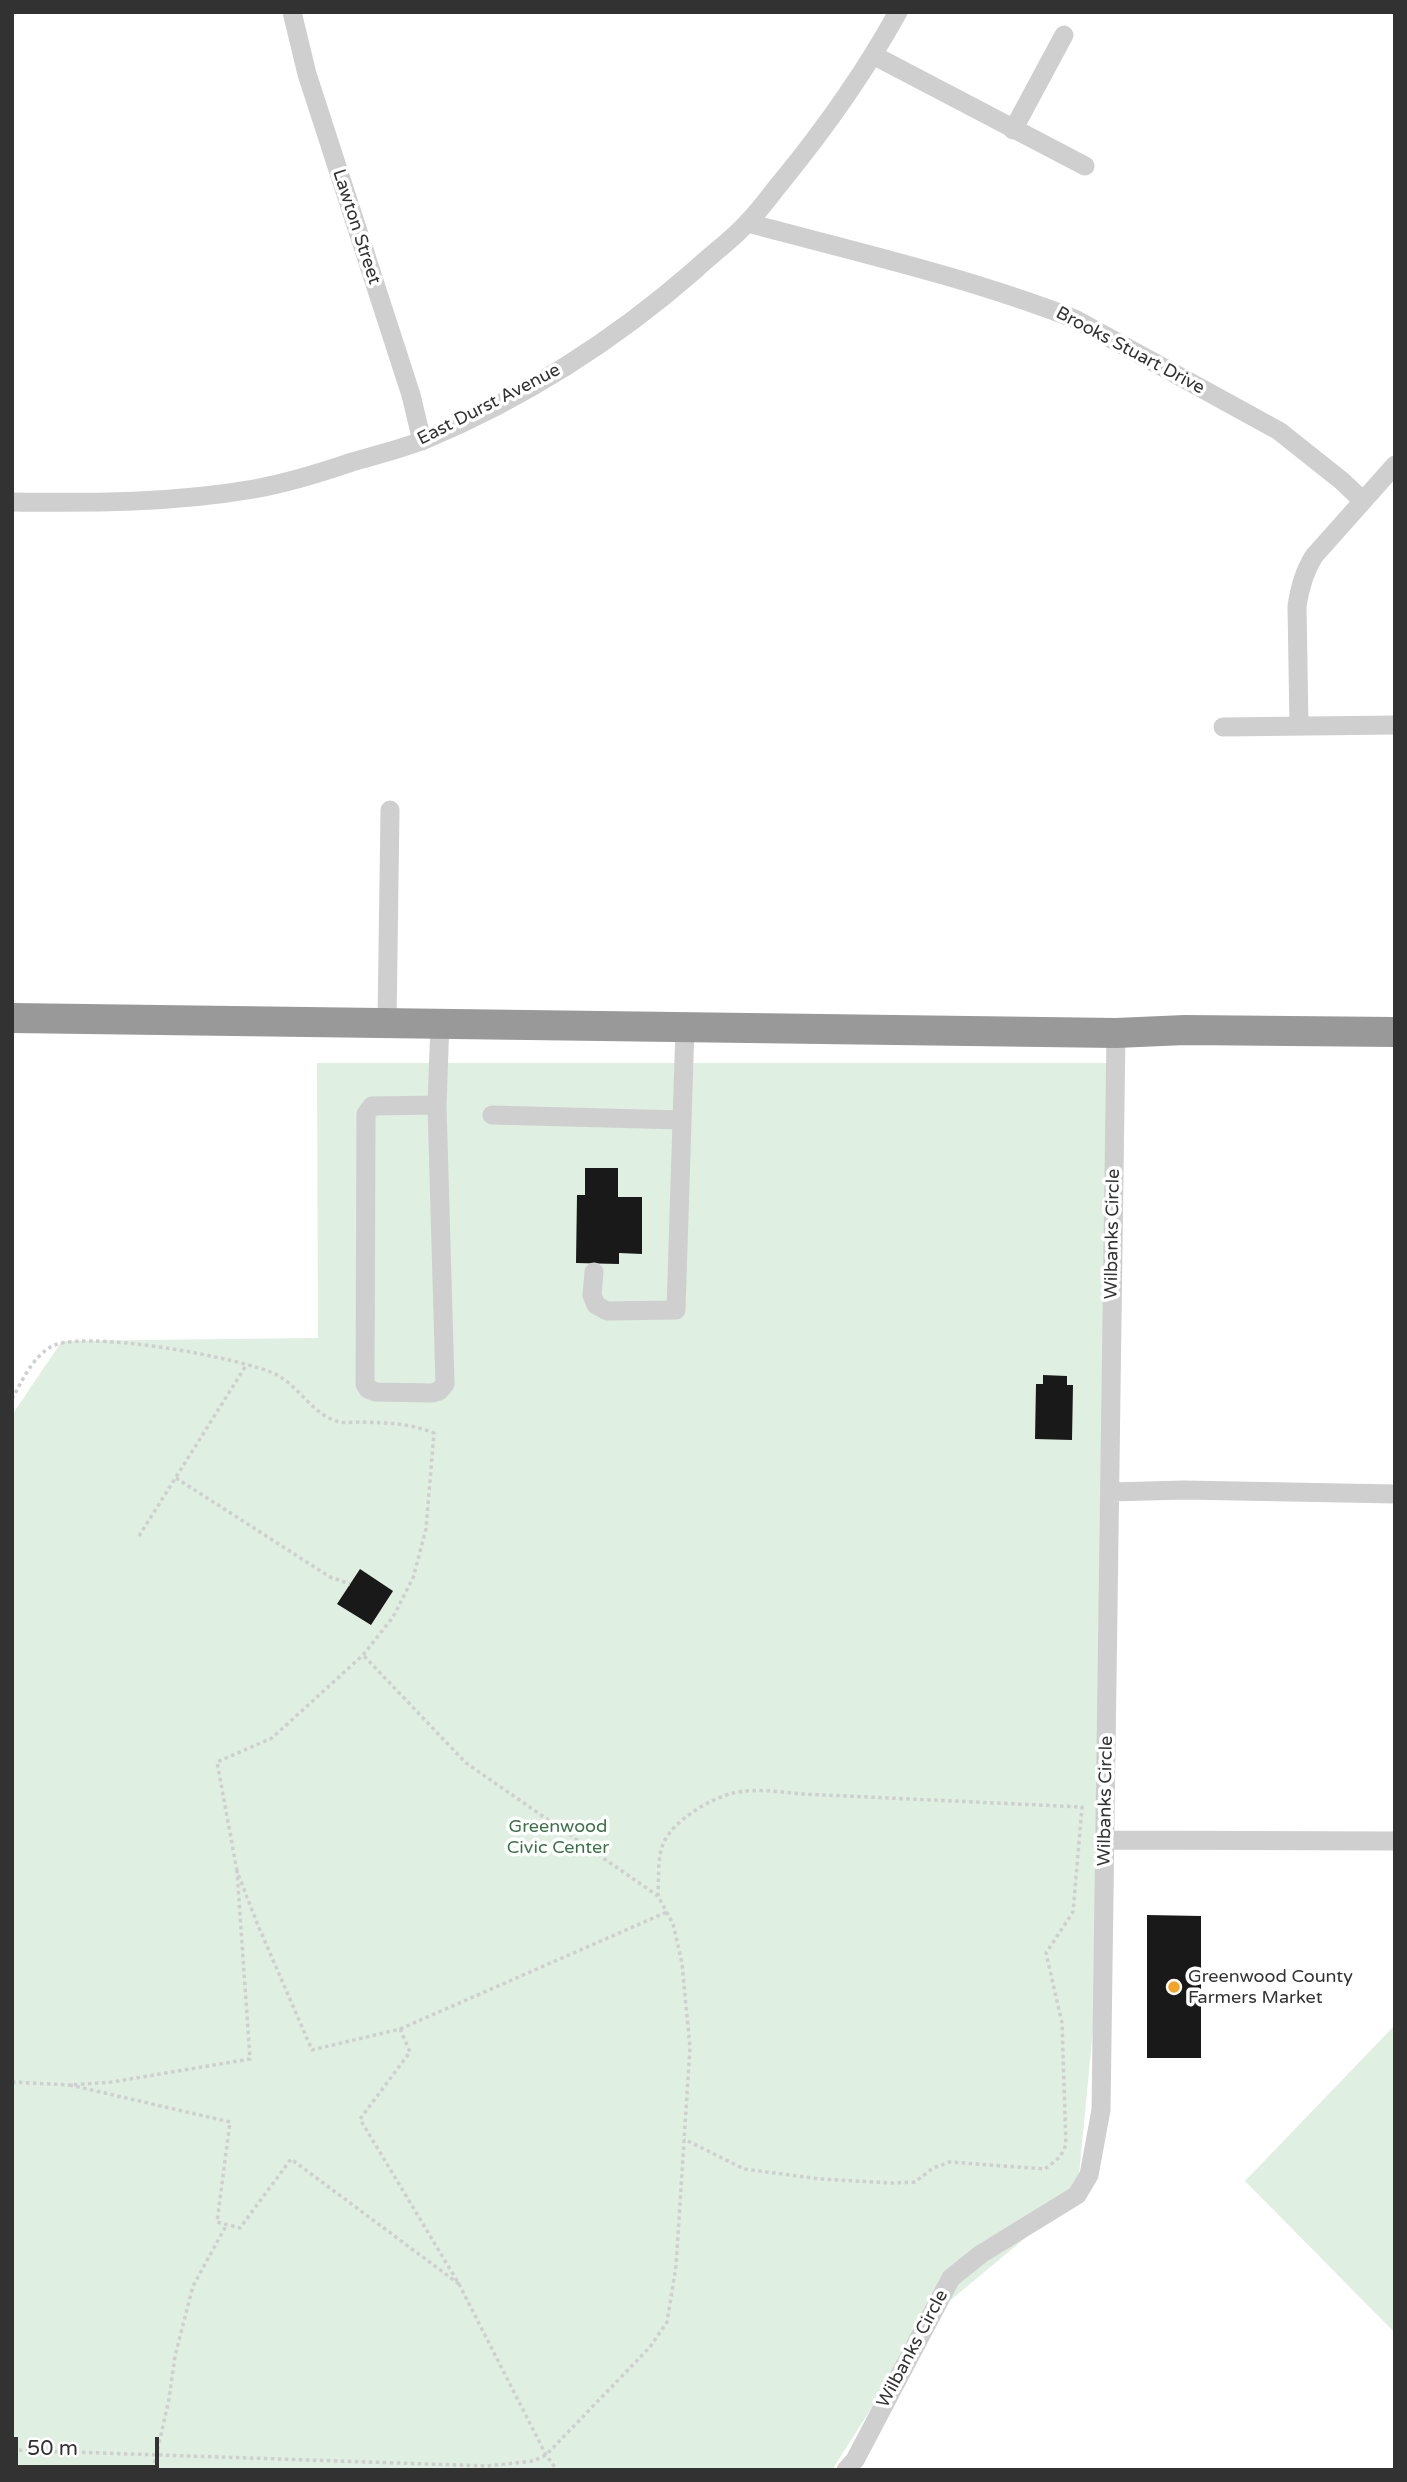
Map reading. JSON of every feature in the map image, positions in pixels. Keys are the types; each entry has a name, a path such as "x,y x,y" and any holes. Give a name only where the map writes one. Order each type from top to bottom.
{"highway":[{"path":"12,1018 1116,1033 1185,1030 1395,1032"}],"street":[{"name":"Lawton Street","path":"292,12 307,74 411,395 422,440"},
{"name":"East Durst Avenue","path":"12,502 95,503 205,496 303,478 422,440 514,397 592,350 666,295 748,223 816,139 873,55 898,12"},
{"path":"1013,130 1064,35"},
{"path":"873,55 1085,166"},
{"name":"Brooks Stuart Drive","path":"748,223 1040,305 1075,319 1279,431 1363,501"},
{"path":"1298,726 1297,606 1300,586 1314,556 1395,465"},
{"path":"1223,727 1395,725"},
{"path":"387,1022 390,810"},
{"path":"437,1105 384,1104 372,1106 366,1114 365,1384 368,1389 376,1392 432,1393 439,1391 445,1384 437,1105 440,1023"},
{"path":"594,1272 592,1295 596,1305 607,1311 676,1310 685,1027"},
{"name":"Wilbanks Circle","path":"846,2470 855,2460 951,2278 981,2254 1077,2195 1089,2175 1101,2110 1116,1033"},
{"path":"492,1115 682,1119"},
{"path":"1111,1492 1184,1490 1395,1494"},
{"path":"1105,1840 1395,1841"}],"path":[{"path":"12,1399 27,1370 49,1348 62,1342 90,1341 180,1349 261,1367 280,1376 326,1416 341,1422 413,1424 435,1433 426,1529 413,1578 393,1617 363,1655 272,1738 217,1762 237,1871 250,2059 112,2082 70,2085 12,2082"},
{"path":"139,1536 247,1364"},
{"path":"176,1478 330,1577 350,1584"},
{"path":"12,2450 487,2466 533,2461 546,2455 650,2347 667,2322 676,2266 690,2048 682,1963 673,1924 658,1896 466,1763 363,1655"},
{"path":"658,1896 663,1844 674,1825 732,1793 767,1790 1082,1807 1073,1912 1046,1953 1062,2023 1066,2145 1060,2157 1045,2169 950,2162 933,2168 915,2182 892,2183 820,2179 744,2169 684,2139"},
{"path":"237,1871 312,2050 400,2029 667,1912"},
{"path":"400,2029 410,2052 360,2119 459,2284 546,2455 557,2470"},
{"path":"70,2085 230,2122 217,2222 240,2228 291,2159 459,2284"},
{"path":"152,2470 192,2286 227,2224"}],"green space":[{"name":"Greenwood Civic Center","path":"317,1063 1115,1063 1104,1917 1077,2195 929,2318 832,2470 12,2468 12,1415 62,1341 318,1338"},
{"path":"1395,2025 1395,2333 1245,2181"}],"building":[{"path":"585,1168 618,1168 618,1197 642,1197 642,1254 619,1253 619,1264 576,1263 577,1195 585,1195"},
{"path":"1043,1375 1067,1376 1067,1385 1073,1385 1072,1440 1035,1439 1036,1384 1043,1384"},
{"path":"360,1569 393,1591 371,1625 337,1604"},
{"name":"Greenwood County Farmers Market","path":"1147,1915 1201,1916 1201,2058 1147,2058"}],"place":[{"name":"Greenwood County Farmers Market","path":"1174,1987"}]}
